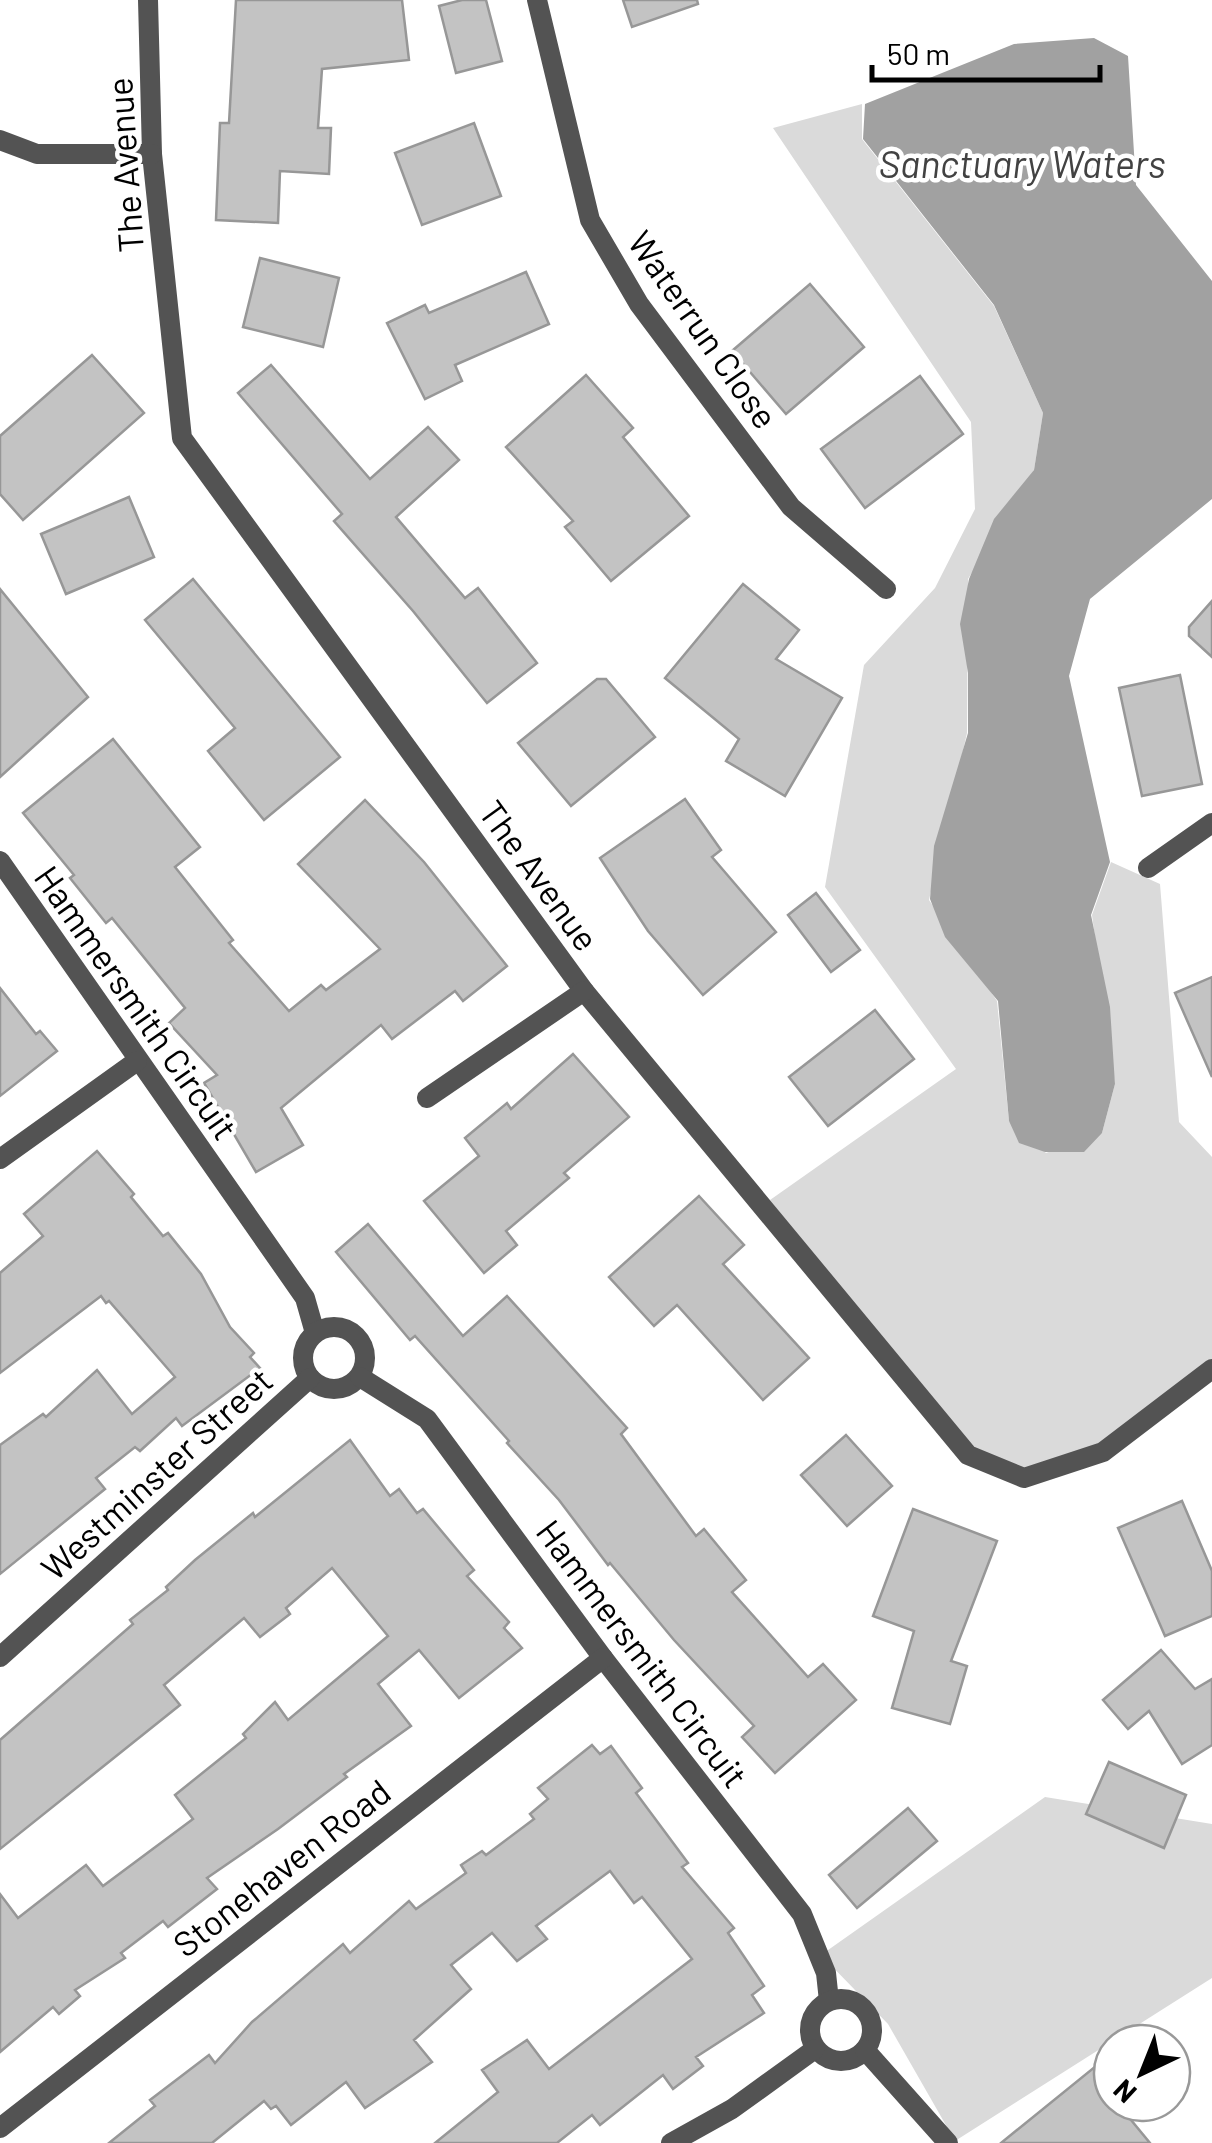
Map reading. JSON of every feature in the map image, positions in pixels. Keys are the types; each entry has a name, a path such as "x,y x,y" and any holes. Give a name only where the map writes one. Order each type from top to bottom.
{"street":[{"name":"The Avenue","path":"148,0 152,154 182,438 584,991 968,1455 1024,1478 1103,1452 1212,1369"},
{"name":"Waterrun Close","path":"536,0 590,220 639,304 792,506 886,589"},
{"path":"0,140 38,154 152,154"},
{"path":"1148,868 1212,823"},
{"name":"Hammersmith Circuit","path":"0,861 305,1298 315,1332 305,1342 302,1357 310,1378"},
{"path":"427,1098 584,991"},
{"path":"0,1159 137,1061"},
{"path":"310,1378 334,1390 360,1377 366,1361 362,1342 347,1330 326,1326 315,1332"},
{"name":"Hammersmith Circuit","path":"360,1377 427,1419 603,1658 802,1914 826,1973 829,2002"},
{"name":"Westminster Street","path":"0,1657 310,1378"},
{"name":"Stonehaven Road","path":"0,2128 603,1658"},
{"path":"843,1998 864,2010 871,2023 872,2037 853,2060 835,2061 815,2049 811,2036 816,2010 843,1998"},
{"path":"671,2143 732,2109 815,2049"},
{"path":"865,2050 948,2143"}],"shaded area":[{"path":"862,104 862,139 994,306 1043,413 1034,470 968,579 967,733 929,900 997,1001 1009,1121 1046,1153 1102,1133 1115,1084 1092,915 1111,862 1160,884 1179,1122 1212,1157 1212,1369 1102,1452 1024,1478 968,1455 770,1200 956,1069 825,887 864,665 935,588 975,509 971,422 773,128"},
{"path":"1045,1797 1212,1824 1212,1978 1141,2023 1092,2023 1092,2054 955,2141 888,2024 821,1955"}],"water":[{"name":"Sanctuary Waters","path":"1094,38 1128,56 1136,185 1212,281 1212,499 1090,599 1069,676 1110,862 1091,915 1110,1007 1115,1084 1102,1133 1084,1152 1045,1152 1019,1143 1009,1121 998,1001 945,937 930,899 934,846 968,733 968,673 960,624 969,579 994,519 1034,470 1043,413 994,305 863,139 865,104 1014,44"}],"building":[{"path":"236,0 402,0 409,60 322,69 318,128 331,128 329,174 280,171 278,223 216,220 220,123 229,123"},
{"path":"462,0 486,0 502,61 456,73 439,6"},
{"path":"623,0 697,0 698,4 632,27"},
{"path":"474,123 501,196 422,225 395,153"},
{"path":"260,258 339,278 323,347 243,327"},
{"path":"526,272 549,324 455,365 462,381 425,399 387,323 425,305 429,313"},
{"path":"810,284 864,347 786,414 732,351"},
{"path":"92,355 144,413 23,520 0,494 0,436"},
{"path":"271,365 370,479 428,427 459,460 396,517 465,598 478,588 537,663 487,703 334,521 342,514 238,393"},
{"path":"586,375 633,428 623,437 689,516 611,581 565,527 573,521 506,447"},
{"path":"920,376 963,434 865,508 821,449"},
{"path":"129,497 154,557 66,594 41,534"},
{"path":"193,579 340,757 264,820 208,751 235,728 145,620"},
{"path":"743,584 799,630 776,659 842,698 785,796 726,761 739,739 665,678"},
{"path":"0,589 88,697 0,777"},
{"path":"1212,601 1212,657 1189,636 1189,627"},
{"path":"1180,675 1202,784 1142,796 1119,688"},
{"path":"597,679 606,679 655,737 571,806 518,743"},
{"path":"113,739 200,847 175,867 233,940 229,943 289,1011 321,985 326,990 380,949 298,864 365,800 424,862 507,966 463,1001 455,991 392,1039 381,1025 281,1108 303,1145 256,1172 204,1083 217,1075 169,1023 185,1008 112,918 106,923 70,878 74,875 23,813"},
{"path":"685,799 721,850 712,857 776,932 703,995 648,931 600,858"},
{"path":"816,893 860,950 831,972 788,915"},
{"path":"1212,977 1212,1077 1175,993"},
{"path":"0,988 36,1034 40,1031 57,1051 0,1096"},
{"path":"875,1010 914,1059 828,1126 789,1077"},
{"path":"573,1054 629,1117 564,1173 569,1178 506,1231 517,1245 484,1273 424,1201 479,1156 465,1138 507,1103 511,1109"},
{"path":"97,1151 163,1236 168,1233 201,1274 230,1327 254,1353 250,1357 260,1368 182,1426 176,1418 140,1451 135,1447 96,1478 105,1489 0,1574 0,1445 43,1414 46,1417 97,1370 132,1414 175,1377 101,1296 0,1373 0,1273 43,1236 24,1214"},
{"path":"699,1196 744,1245 723,1264 809,1358 763,1400 677,1305 654,1326 609,1277"},
{"path":"368,1224 463,1336 507,1296 627,1428 621,1434 696,1536 704,1529 746,1580 732,1592 808,1677 823,1664 856,1700 775,1773 742,1737 754,1726 608,1565 509,1441 415,1336 410,1340 336,1252"},
{"path":"846,1435 892,1486 847,1526 801,1475"},
{"path":"350,1440 390,1496 399,1489 417,1513 423,1509 474,1570 467,1576 509,1622 504,1628 522,1648 459,1698 419,1650 378,1684 411,1726 344,1774 347,1777 278,1829 207,1878 217,1889 168,1927 163,1921 121,1953 125,1958 75,1990 80,1996 59,2014 53,2007 0,2052 0,1894 18,1918 86,1865 103,1886 193,1819 175,1795 246,1738 243,1734 275,1702 288,1720 388,1636 332,1568 286,1608 290,1614 260,1637 244,1618 164,1685 180,1705 0,1849 0,1740 133,1624 130,1620 168,1590 166,1587 195,1560"},
{"path":"1182,1501 1212,1571 1212,1616 1165,1636 1118,1528"},
{"path":"913,1509 997,1541 951,1661 967,1666 950,1724 892,1708 914,1631 873,1616"},
{"path":"1161,1650 1195,1689 1212,1679 1212,1745 1182,1764 1149,1711 1128,1729 1103,1700"},
{"path":"592,1745 600,1754 611,1746 642,1788 636,1793 688,1863 682,1867 734,1928 728,1933 764,1986 752,1995 764,2013 696,2057 703,2066 673,2089 663,2075 600,2125 592,2115 557,2143 435,2143 498,2092 482,2070 527,2040 549,2069 692,1959 642,1897 634,1903 610,1871 536,1926 547,1939 517,1961 492,1933 451,1965 471,1989 414,2040 432,2062 365,2108 346,2082 291,2125 276,2106 271,2109 264,2101 212,2143 109,2143 155,2106 150,2100 209,2055 215,2063 252,2022 343,1944 350,1953 409,1901 416,1909 466,1873 461,1865 482,1851 486,1855 534,1819 530,1814 548,1799 538,1788"},
{"path":"1109,1762 1186,1795 1164,1848 1086,1814"},
{"path":"908,1808 937,1841 857,1908 829,1875"},
{"path":"1092,2069 1092,2123 1134,2123 1150,2143 1001,2143"}]}
